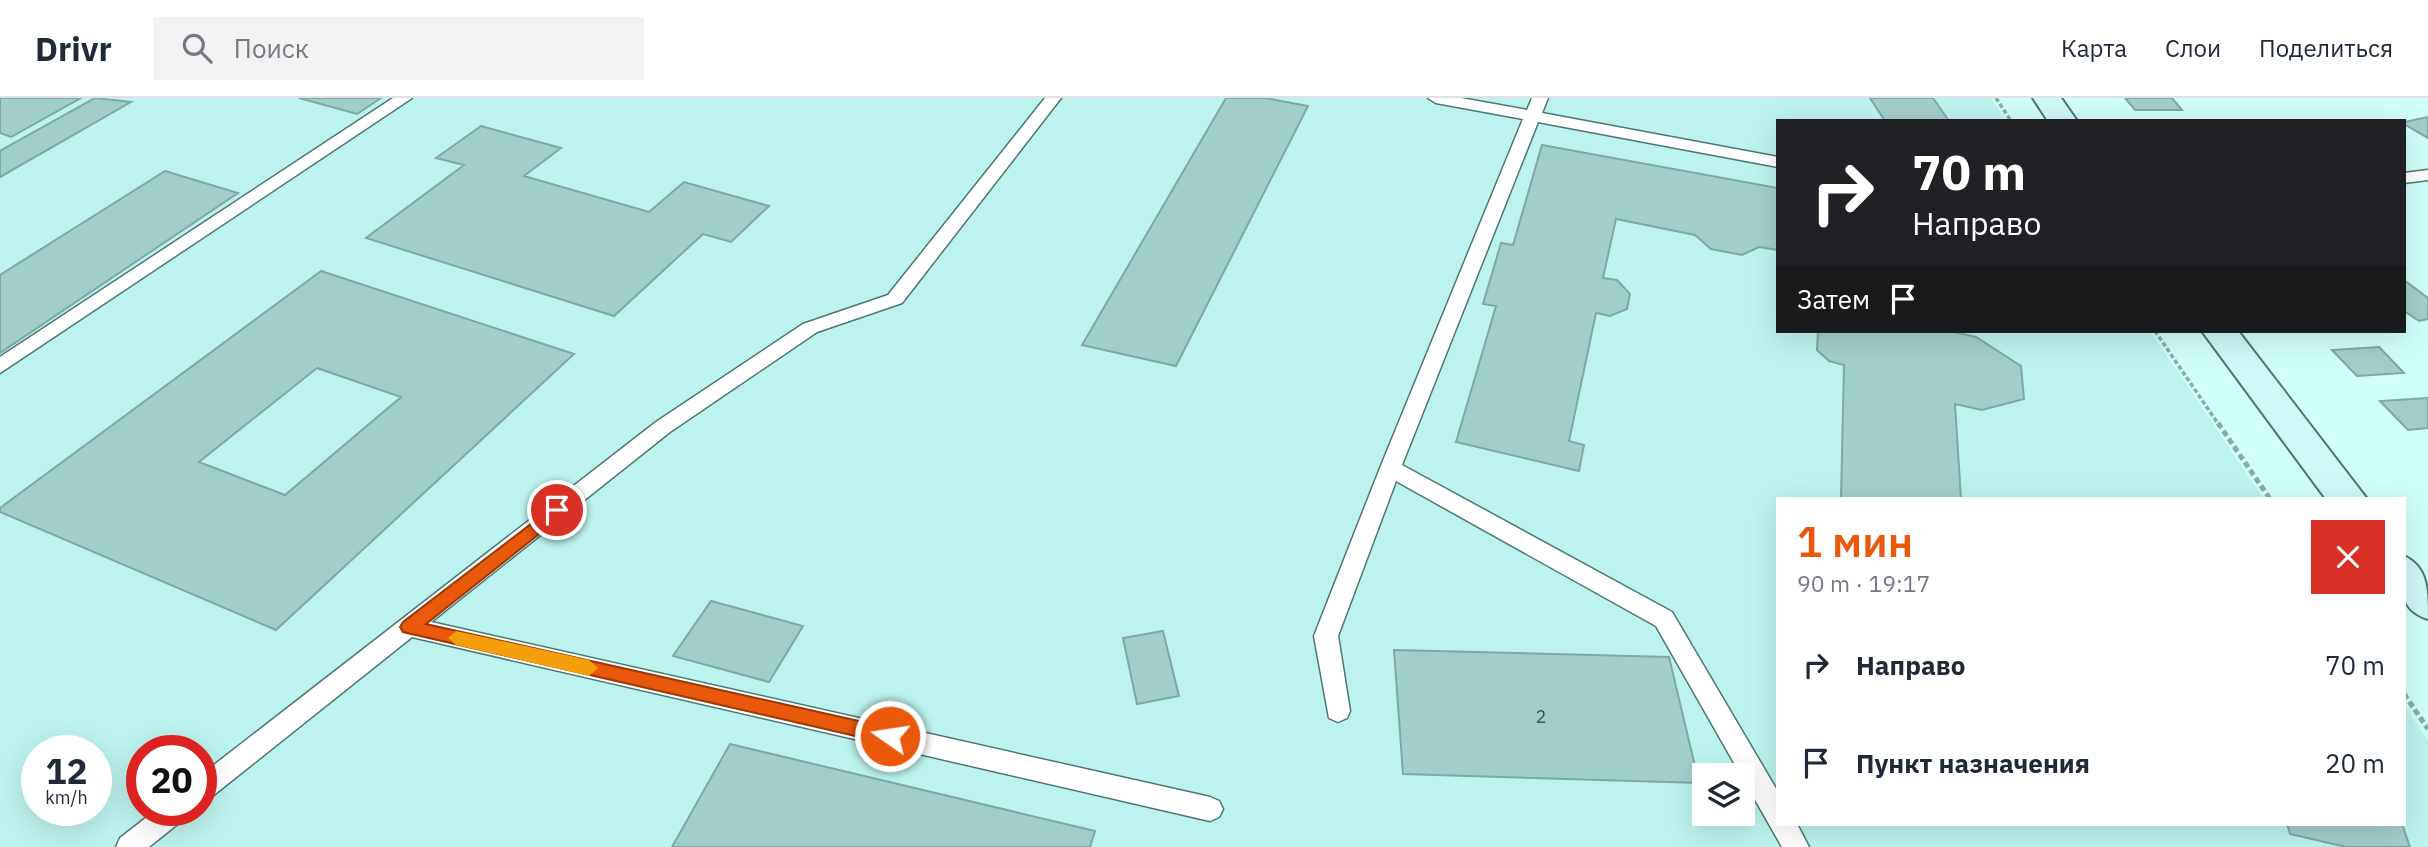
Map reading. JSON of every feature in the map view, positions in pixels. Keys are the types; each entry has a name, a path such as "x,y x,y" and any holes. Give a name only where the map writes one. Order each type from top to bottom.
{"main road":[{"path":"2047,98 2062,119"},
{"path":"2221,333 2346,497"},
{"path":"2406,574 2428,602"}],"lane":[{"path":"0,366 404,98"},
{"path":"217,777 663,427 810,328 895,299 1053,98"},
{"path":"1436,98 1535,108 1776,162"},
{"path":"1338,711 1326,636 1390,468 1535,108"},
{"path":"2406,178 2428,175"},
{"path":"1390,468 1664,620 1776,813"},
{"path":"409,627 1210,809"},
{"path":"129,847 156,826"},
{"path":"1784,826 1796,847"}],"path":[{"path":"1996,98 2010,119"},
{"path":"2156,333 2269,497"},
{"path":"2406,697 2428,729"}],"shaded area":[{"path":"0,98 1991,98 2006,119 1776,119 1776,333 2151,333 2263,497 1776,497 1776,826 2406,826 2406,708 2428,741 2428,847 0,847"}],"building":[{"path":"0,98 81,98 11,137 0,133"},
{"path":"95,98 131,102 0,177 0,151"},
{"path":"299,98 381,98 357,114"},
{"path":"1226,98 1265,98 1308,106 1176,366 1082,345"},
{"path":"1870,98 1933,98 1948,119 1884,119"},
{"path":"2125,98 2172,98 2182,110 2135,110"},
{"path":"2428,117 2428,138 2406,125 2406,122"},
{"path":"481,126 561,148 524,176 649,212 684,182 769,206 731,242 703,234 614,316 366,238 464,165 436,158"},
{"path":"1542,145 1776,188 1776,250 1759,247 1742,255 1711,249 1695,235 1616,219 1603,278 1617,280 1630,294 1627,309 1610,316 1596,313 1569,441 1584,445 1579,471 1456,442 1496,306 1483,304 1501,243 1513,245"},
{"path":"165,171 238,193 0,353 0,275"},
{"path":"321,271 574,354 276,630 0,512 0,508","holes":["317,368 401,397 285,495 199,462"]},
{"path":"2406,282 2428,298 2428,319 2419,321 2406,312"},
{"path":"1818,333 1959,333 1976,337 2021,366 2024,399 1982,410 1955,404 1961,497 1841,497 1844,365 1829,361 1817,350"},
{"path":"2379,347 2404,373 2357,376 2332,350"},
{"path":"2428,398 2428,428 2408,430 2380,401"},
{"path":"711,601 803,626 769,682 673,656"},
{"path":"1163,631 1179,696 1137,704 1123,638"},
{"path":"1394,650 1669,657 1694,763 1692,763 1692,783 1403,774"},
{"path":"730,744 1095,831 1090,847 672,847"},
{"path":"2288,826 2403,826 2410,847 2346,847 2290,834"}],"slow traffic":[{"path":"456,638 589,668"}],"route":[{"path":"557,510 409,627 890,736"}]}
